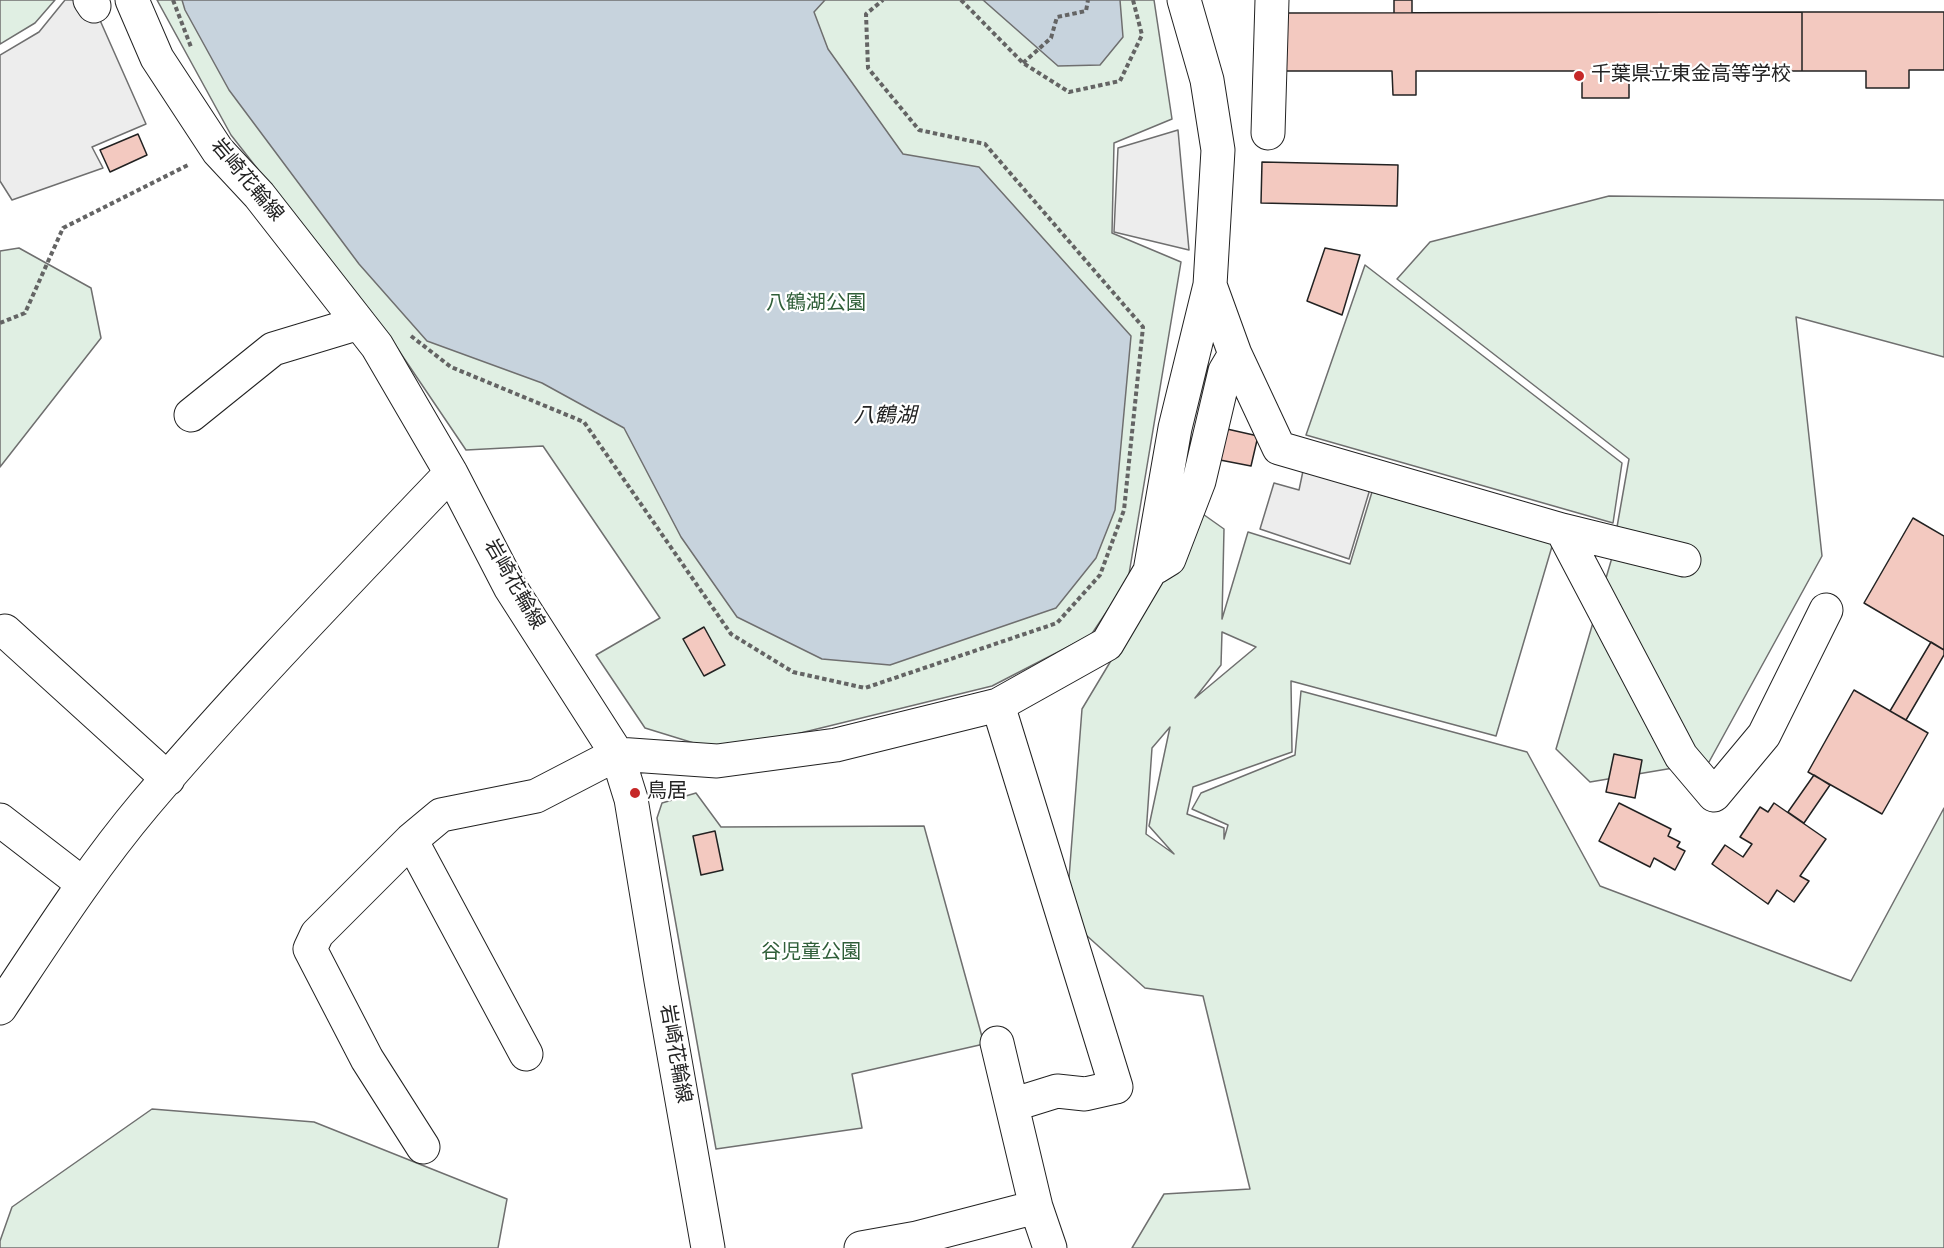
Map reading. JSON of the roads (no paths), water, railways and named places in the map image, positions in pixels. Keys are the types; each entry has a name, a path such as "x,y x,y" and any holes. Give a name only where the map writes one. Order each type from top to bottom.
{"street":[{"name":"岩崎花輪線","path":"132,0 157,58 218,151 259,195 377,346 451,474 510,587 617,754 631,799 708,1248"},
{"path":"423,1147 367,1059 310,949 317,934 411,840 441,815 536,796 617,754 717,761 836,745 998,705 1107,645 1150,571 1175,428 1210,285 1218,150 1207,80 1184,0"},
{"path":"1268,133 1272,0"},
{"path":"1210,285 1235,354 1279,448 1562,530 1684,560"},
{"path":"191,415 273,349 359,323"},
{"path":"1150,571 1169,559 1199,482 1226,371 1235,354"},
{"path":"1175,428 1208,440"},
{"path":"0,1008 82,884 144,805 293,640 451,474"},
{"path":"1562,530 1681,756 1713,795 1764,735 1826,610"},
{"path":"6,631 168,779"},
{"path":"998,705 1116,1087 1085,1094 1057,1091 1012,1105"},
{"path":"0,820 82,884"},
{"path":"411,840 526,1054"},
{"path":"997,1043 1036,1207 1050,1248"},
{"path":"861,1248 917,1238 1036,1207"}],"water":[{"name":"八鶴湖","path":"182,0 825,0 814,12 828,49 903,154 979,167 1131,336 1115,510 1096,558 1056,608 890,665 822,659 737,617 681,537 624,428 542,383 427,341 359,264 229,90 185,10"},
{"path":"983,0 1120,0 1123,37 1100,65 1058,66"}],"place":[{"name":"千葉県立東金高等学校","path":"1579,76"},
{"name":"鳥居","path":"635,793"}],"park label":[{"name":"八鶴湖公園","path":"816,305"},
{"name":"谷児童公園","path":"811,954"}]}
